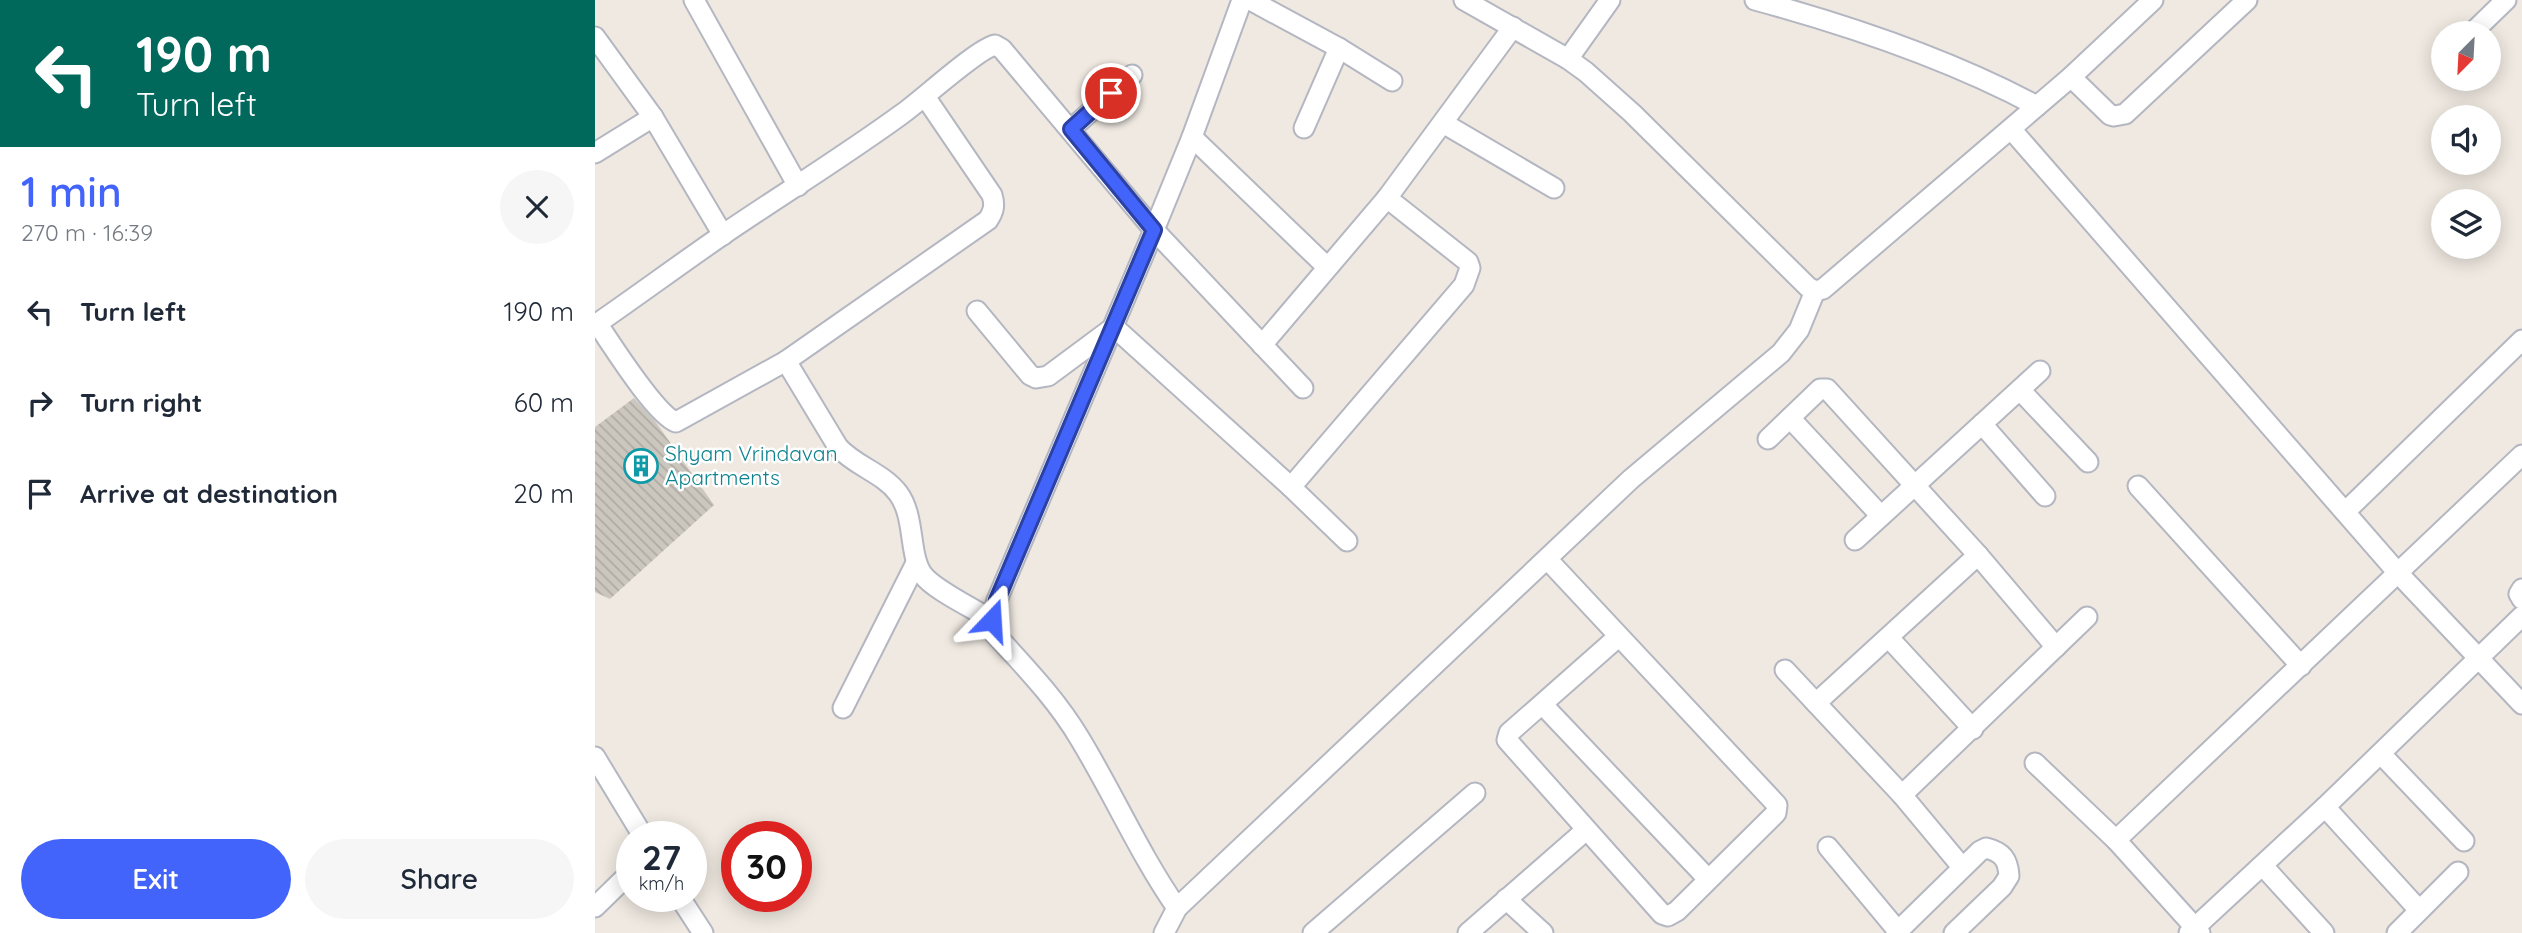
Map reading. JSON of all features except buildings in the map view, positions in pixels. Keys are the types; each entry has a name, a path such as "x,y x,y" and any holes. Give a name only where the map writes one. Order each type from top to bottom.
{"street":[{"path":"694,0 798,187"},
{"path":"1177,908 1160,884 1079,737 1055,702 995,634 992,620 997,600 1192,137 1242,0"},
{"path":"1250,0 1339,48 1392,81"},
{"path":"1464,0 1568,59 1632,113 1815,291 1823,289 2071,78 2148,2"},
{"path":"1568,59 1610,0"},
{"path":"1755,0 1809,15 1977,76 2037,106"},
{"path":"2071,78 2110,115 2125,114 2247,0"},
{"path":"2484,21 2506,0"},
{"path":"1262,345 1387,198 1513,27"},
{"path":"595,37 653,117 723,234"},
{"path":"926,98 992,195 995,204 988,220 786,361 676,422 673,421 647,393 596,324 723,234 798,187 926,98 983,50 995,45 1002,49 1071,129 1154,230 1303,388"},
{"path":"1304,128 1339,48"},
{"path":"1071,129 1132,75"},
{"path":"595,153 653,117"},
{"path":"1443,122 1554,188"},
{"path":"2011,129 2399,573 2522,704"},
{"path":"1192,137 1327,267"},
{"path":"1291,487 1464,285 1469,275 1468,262 1387,198"},
{"path":"1164,933 1177,908 1631,479 1781,353 1799,330 1815,291"},
{"path":"977,311 1030,375 1036,378 1048,376 1114,327"},
{"path":"1114,327 1347,541"},
{"path":"2345,512 2522,340"},
{"path":"786,361 846,457 890,484 898,493 910,520 916,563 924,576 934,585 992,620"},
{"path":"1855,540 2040,371"},
{"path":"1768,439 1820,389 1827,389 1978,555 2056,647"},
{"path":"2019,390 2088,462"},
{"path":"1790,418 1881,516"},
{"path":"1982,424 2045,496"},
{"path":"2116,840 2522,455"},
{"path":"2138,486 2301,666"},
{"path":"1816,703 1978,555"},
{"path":"1548,560 1777,805 1776,813 1677,911 1668,916 1662,914 1508,743 1509,733 1618,637"},
{"path":"843,708 916,563"},
{"path":"2522,589 2519,594 2522,599"},
{"path":"2035,763 2116,840 2194,931 2522,616"},
{"path":"1902,795 2087,617"},
{"path":"1889,638 1973,729"},
{"path":"1785,670 1902,795 1962,867"},
{"path":"1543,705 1708,879"},
{"path":"2381,754 2464,841"},
{"path":"595,757 634,821"},
{"path":"1313,933 1475,793"},
{"path":"2325,807 2419,910"},
{"path":"1468,933 1586,830"},
{"path":"1828,846 1897,932 1962,867 1986,848 1998,850 2005,858 2010,876 1954,933"},
{"path":"2263,866 2324,933"},
{"path":"2397,933 2458,872"},
{"path":"595,906 616,886"},
{"path":"1506,899 1543,933"},
{"path":"689,912 702,933"}],"place":[{"name":"Shyam Vrindavan Apartments","path":"641,466"}],"route":[{"path":"992,620 997,600 1154,230 1071,129 1111,93"}]}
